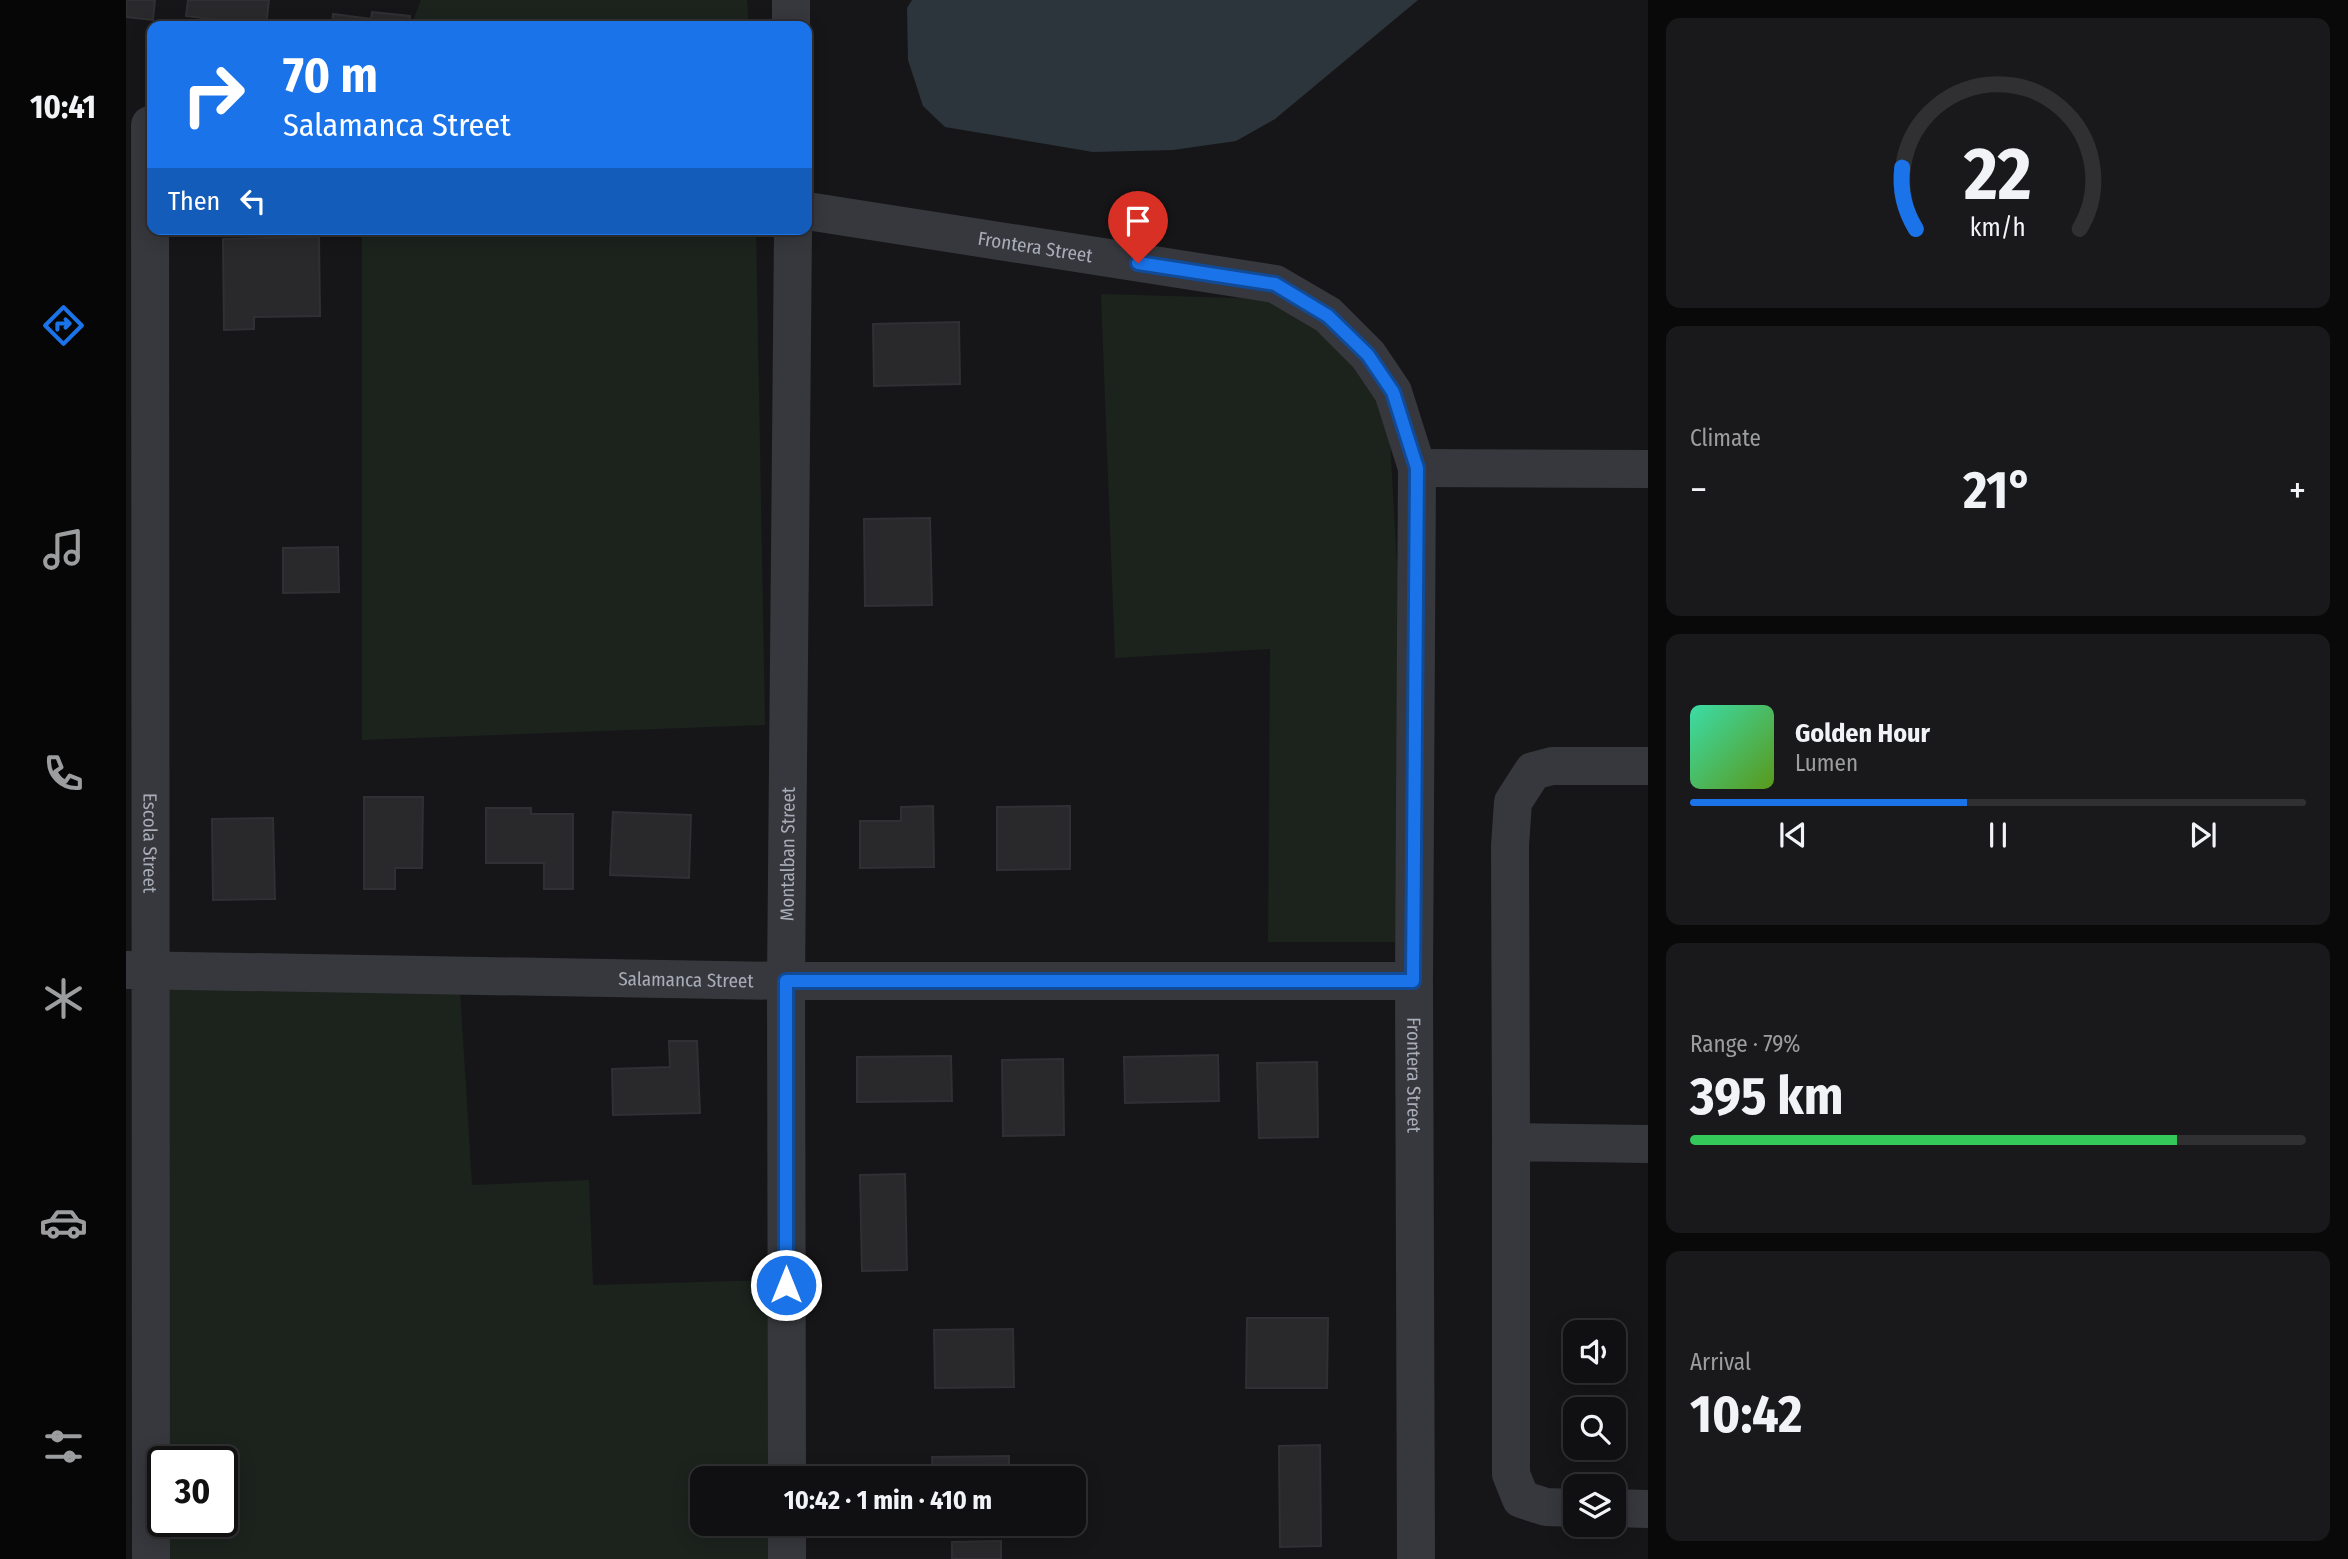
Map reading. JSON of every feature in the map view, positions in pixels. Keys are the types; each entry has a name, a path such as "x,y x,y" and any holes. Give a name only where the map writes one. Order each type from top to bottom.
{"street":[{"path":"791,0 791,21"},
{"name":"Escola Street","path":"143,124 139,970 151,1559"},
{"name":"Frontera Street","path":"812,212 1275,284 1328,316 1368,355 1393,392 1417,468 1413,981 1416,1559"},
{"name":"Montalban Street","path":"787,1466 786,981 793,235"},
{"path":"1417,468 1648,469"},
{"path":"1563,1508 1546,1507 1521,1499 1511,1474 1510,846 1513,802 1533,771 1552,766 1648,766"},
{"name":"Salamanca Street","path":"139,970 786,981 1413,981"},
{"path":"1511,1142 1648,1144"},
{"path":"1626,1508 1648,1509"},
{"path":"787,1536 787,1559"}],"shaded area":[{"path":"421,0 747,0 749,21 413,21"},
{"path":"912,0 1418,0 1275,119 1236,141 1173,150 1093,152 945,127 923,106 908,60 907,8"},
{"path":"362,235 756,235 765,725 362,740"},
{"path":"1101,294 1269,299 1316,327 1354,364 1376,398 1390,441 1398,581 1396,942 1268,942 1270,649 1115,658"},
{"path":"169,986 460,991 472,1185 589,1180 593,1285 769,1280 769,1466 690,1466 690,1536 770,1536 770,1559 168,1559 168,1537 238,1537 238,1446 169,1446"}],"building":[{"path":"126,0 155,0 153,20 126,17"},
{"path":"188,0 269,0 267,21 226,21 186,16"},
{"path":"372,12 410,16 410,21 332,21 333,14 371,19"},
{"path":"319,237 320,316 254,317 254,329 224,330 223,239"},
{"path":"959,322 960,384 874,386 873,324"},
{"path":"930,518 932,605 865,606 864,519"},
{"path":"338,547 339,592 283,593 283,548"},
{"path":"364,797 423,797 422,868 395,868 395,889 364,889"},
{"path":"933,806 934,867 860,868 860,821 901,821 901,807"},
{"path":"1070,806 1070,869 997,870 997,807"},
{"path":"486,808 531,808 531,814 573,814 573,889 544,889 544,863 486,863"},
{"path":"613,812 691,815 689,878 610,875"},
{"path":"273,818 275,899 213,900 212,819"},
{"path":"669,1041 697,1041 700,1113 613,1115 612,1069 670,1067"},
{"path":"1218,1055 1219,1101 1125,1103 1124,1057"},
{"path":"951,1056 952,1101 857,1102 857,1057"},
{"path":"1063,1059 1064,1135 1003,1136 1002,1060"},
{"path":"1317,1062 1318,1137 1259,1138 1257,1063"},
{"path":"905,1174 907,1270 862,1271 860,1175"},
{"path":"1247,1318 1328,1318 1327,1388 1246,1388"},
{"path":"1013,1329 1014,1387 935,1388 934,1330"},
{"path":"1320,1445 1321,1546 1280,1547 1279,1446"},
{"path":"1009,1456 1009,1466 932,1466 932,1457"},
{"path":"1001,1541 1001,1559 952,1559 952,1542"}],"route":[{"path":"786,1285 786,981 1413,981 1417,468 1393,392 1368,355 1328,316 1275,284 1138,263"}]}
